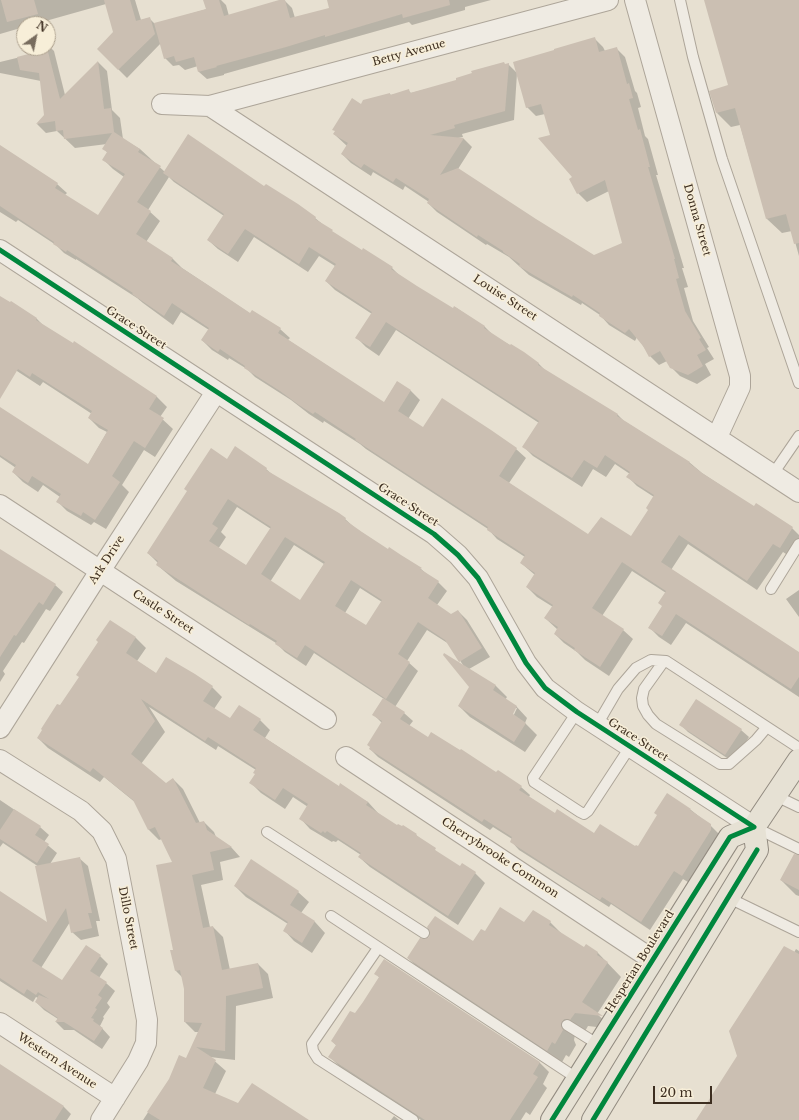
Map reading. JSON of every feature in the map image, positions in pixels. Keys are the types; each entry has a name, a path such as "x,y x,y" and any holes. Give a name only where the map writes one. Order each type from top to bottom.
{"main road":[{"path":"593,1120 757,850 754,827 799,760"},
{"name":"Hesperian Boulevard","path":"552,1120 730,837 754,827"}],"street":[{"name":"Betty Avenue","path":"210,106 608,0"},
{"name":"Donna Street","path":"635,0 740,376 740,387 717,437"},
{"path":"162,104 210,106"},
{"name":"Louise Street","path":"210,106 799,492"},
{"name":"Grace Street","path":"0,250 434,534 458,555 478,578 526,663 544,688 577,712 754,827"},
{"name":"Ark Drive","path":"0,728 216,392"},
{"name":"Castle Street","path":"0,505 326,719"},
{"name":"Cherrybrooke Common","path":"346,757 653,960"},
{"name":"Dillo Street","path":"0,760 81,811 102,831 116,859 147,1020 146,1043 138,1061 101,1120"},
{"name":"Western Avenue","path":"0,1023 115,1098"}],"lane":[{"path":"680,0 693,57 722,159 799,383"},
{"path":"773,474 799,436"},
{"path":"771,589 799,544"},
{"path":"597,725 618,689 636,668 651,660 666,661 799,748"},
{"path":"664,661 644,690 642,698 643,706 648,715 656,724 720,764 729,764 756,740 767,727"},
{"path":"577,712 533,778 534,782 584,814 588,812 630,747"},
{"path":"776,796 799,806"},
{"path":"754,827 799,849"},
{"path":"267,832 424,932"},
{"path":"729,898 799,932"},
{"path":"331,916 578,1079"},
{"path":"378,948 312,1044 313,1051 318,1059 413,1120"},
{"path":"568,1025 599,1045"}],"building":[{"path":"1,0 34,0 38,14 30,16 16,16 16,20 7,22"},
{"path":"104,0 130,0 136,21 150,17 155,34 118,70 97,49 113,32"},
{"path":"203,0 219,0 224,16 279,0 285,0 290,18 329,8 327,0 449,0 450,5 403,18 402,14 198,72 194,57 176,62 174,56 164,59 154,23 206,9"},
{"path":"704,0 799,0 799,243 794,244 786,214 766,219 735,108 716,113 709,91 728,85"},
{"path":"595,37 599,52 617,47 627,84 629,83 633,98 629,99 638,130 640,129 650,167 648,167 675,259 679,278 676,279 685,311 701,338 699,339 706,350 697,355 703,366 688,375 670,368 660,351 649,357 643,346 629,329 625,333 599,316 600,313 573,295 572,297 519,266 520,264 503,251 478,235 477,237 427,203 429,199 396,178 393,182 364,164 361,168 341,154 348,143 333,134 335,131 332,130 352,98 361,104 363,100 390,93 390,95 409,89 410,93 456,80 456,78 472,73 471,71 504,62 505,64 509,63 505,111 454,125 455,128 430,135 464,138 440,175 458,168 594,255 622,243 605,180 577,194 569,179 572,177 538,138 550,135 541,104 526,108 513,62"},
{"path":"49,56 60,99 98,61 104,109 111,108 114,132 140,149 138,152 161,166 137,202 151,211 136,234 173,258 171,261 250,313 252,310 281,328 278,333 384,402 397,381 411,390 398,411 423,427 442,398 491,430 517,448 499,476 588,534 601,517 631,536 648,510 646,508 654,495 626,477 630,472 605,455 597,468 584,460 572,478 522,447 539,421 386,322 370,347 355,338 372,312 325,281 336,264 309,247 299,264 245,229 228,254 207,240 224,214 163,173 188,134 264,186 266,184 298,204 316,217 315,219 333,230 332,231 393,267 391,269 417,286 453,308 454,306 485,326 484,328 510,345 511,344 524,352 539,363 538,365 618,414 617,416 690,462 689,463 702,473 754,506 756,503 793,527 780,548 773,544 747,581 679,535 661,562 799,652 799,677 791,689 676,614 662,636 648,628 662,606 658,603 666,591 622,562 592,608 624,629 600,667 574,650 575,648 554,634 558,627 544,618 553,605 526,587 535,573 520,563 525,555 487,530 488,527 355,440 356,439 315,412 313,414 299,405 244,368 245,366 220,349 218,352 201,340 209,328 172,303 164,316 132,294 133,293 67,250 66,252 53,244 54,242 0,206 0,145 58,183 55,188 98,215 125,174 102,160 107,152 102,149 112,133 64,139 63,130 56,131 55,121 36,124 44,115 39,73 20,70 17,57"},
{"path":"0,296 10,302 11,301 37,318 36,320 73,343 74,341 157,396 149,409 164,418 145,448 134,441 112,476 120,482 95,520 83,512 81,516 56,502 61,494 32,476 28,483 12,472 16,465 0,455 0,407 88,464 108,430 88,418 92,411 32,373 30,377 18,369 0,399"},
{"path":"235,446 267,468 266,470 339,513 346,518 345,520 362,532 388,549 389,547 422,568 420,569 439,581 428,598 451,614 458,610 482,648 459,662 445,640 418,622 398,654 410,662 386,699 305,645 297,658 275,644 277,641 250,624 249,625 156,565 158,561 147,553 187,491 184,489 211,448 227,459","holes":["228,499 271,527 246,565 209,541 218,528 212,524","285,537 325,562 300,600 261,574","351,580 382,600 366,625 335,606"]},
{"path":"0,549 56,584 43,605 39,602 16,636 14,635 0,657"},
{"path":"110,620 136,637 126,653 156,673 166,657 195,674 213,686 203,701 230,718 239,705 261,719 253,730 339,786 340,783 368,802 366,805 397,825 403,825 417,834 416,835 436,848 435,850 460,866 462,863 476,872 448,916 358,857 361,853 327,831 325,833 323,831 321,833 299,819 308,804 283,788 275,800 249,783 255,774 253,773 256,768 208,737 205,741 141,699 155,721 131,754 166,783 173,778 196,823 204,821 207,830 232,847 210,852 214,870 192,875 203,928 213,926 222,970 258,963 263,988 226,996 225,1051 196,1047 216,1060 203,1088 238,1103 252,1083 309,1120 160,1120 147,1112 169,1079 179,1055 186,1058 202,1023 184,1022 184,989 180,970 175,971 170,950 173,950 156,865 172,862 155,827 148,830 133,800 93,768 90,772 37,738 57,704 60,705 79,677 76,675 98,642 96,640"},
{"path":"444,653 496,685 493,690 517,706 513,714 526,723 514,742 458,706 469,687 443,655"},
{"path":"383,698 405,712 400,719 428,737 431,732 460,750 461,749 496,772 498,770 522,786 519,790 555,813 557,809 594,833 600,824 635,846 638,846 657,815 654,813 667,793 711,824 711,830 682,876 674,871 641,922 602,897 600,900 510,842 512,837 484,819 482,822 369,749 370,747 367,745 382,721 372,715"},
{"path":"696,699 742,729 725,755 679,725"},
{"path":"14,809 41,826 35,835 49,844 37,863 0,839 0,830"},
{"path":"794,854 799,855 799,890 780,880"},
{"path":"80,857 92,913 88,913 92,928 71,933 66,908 32,961 62,980 86,945 101,955 90,971 107,982 98,995 102,998 95,1008 97,1009 91,1018 103,1028 94,1041 64,1022 55,1022 58,1018 35,1002 39,995 49,999 38,992 36,995 27,989 24,994 0,978 0,891 47,922 35,866"},
{"path":"251,859 299,891 290,905 315,921 302,943 283,931 288,922 234,886"},
{"path":"500,907 524,922 533,910 551,921 549,925 584,947 586,944 598,952 597,955 608,962 582,1002 603,1016 575,1013 570,1020 564,1019 561,1025 563,1030 555,1044 552,1042 547,1051 407,958 420,938 424,939 429,937 430,933 427,927 435,916 473,941 481,929 485,931"},
{"path":"784,946 799,954 799,1120 696,1120 737,1056 729,1031"},
{"path":"384,959 540,1062 533,1074 538,1077 510,1120 425,1120 328,1057 336,1045 331,1041 350,1011 355,1013 363,1002 379,977 374,974"},
{"path":"0,1064 64,1106 55,1120 0,1120"}],"cycle path":[{"path":"0,250 434,534 458,555 478,578 526,663 545,688 577,712 754,827"},
{"path":"552,1120 730,837 754,827"},
{"path":"593,1120 757,850"}]}
